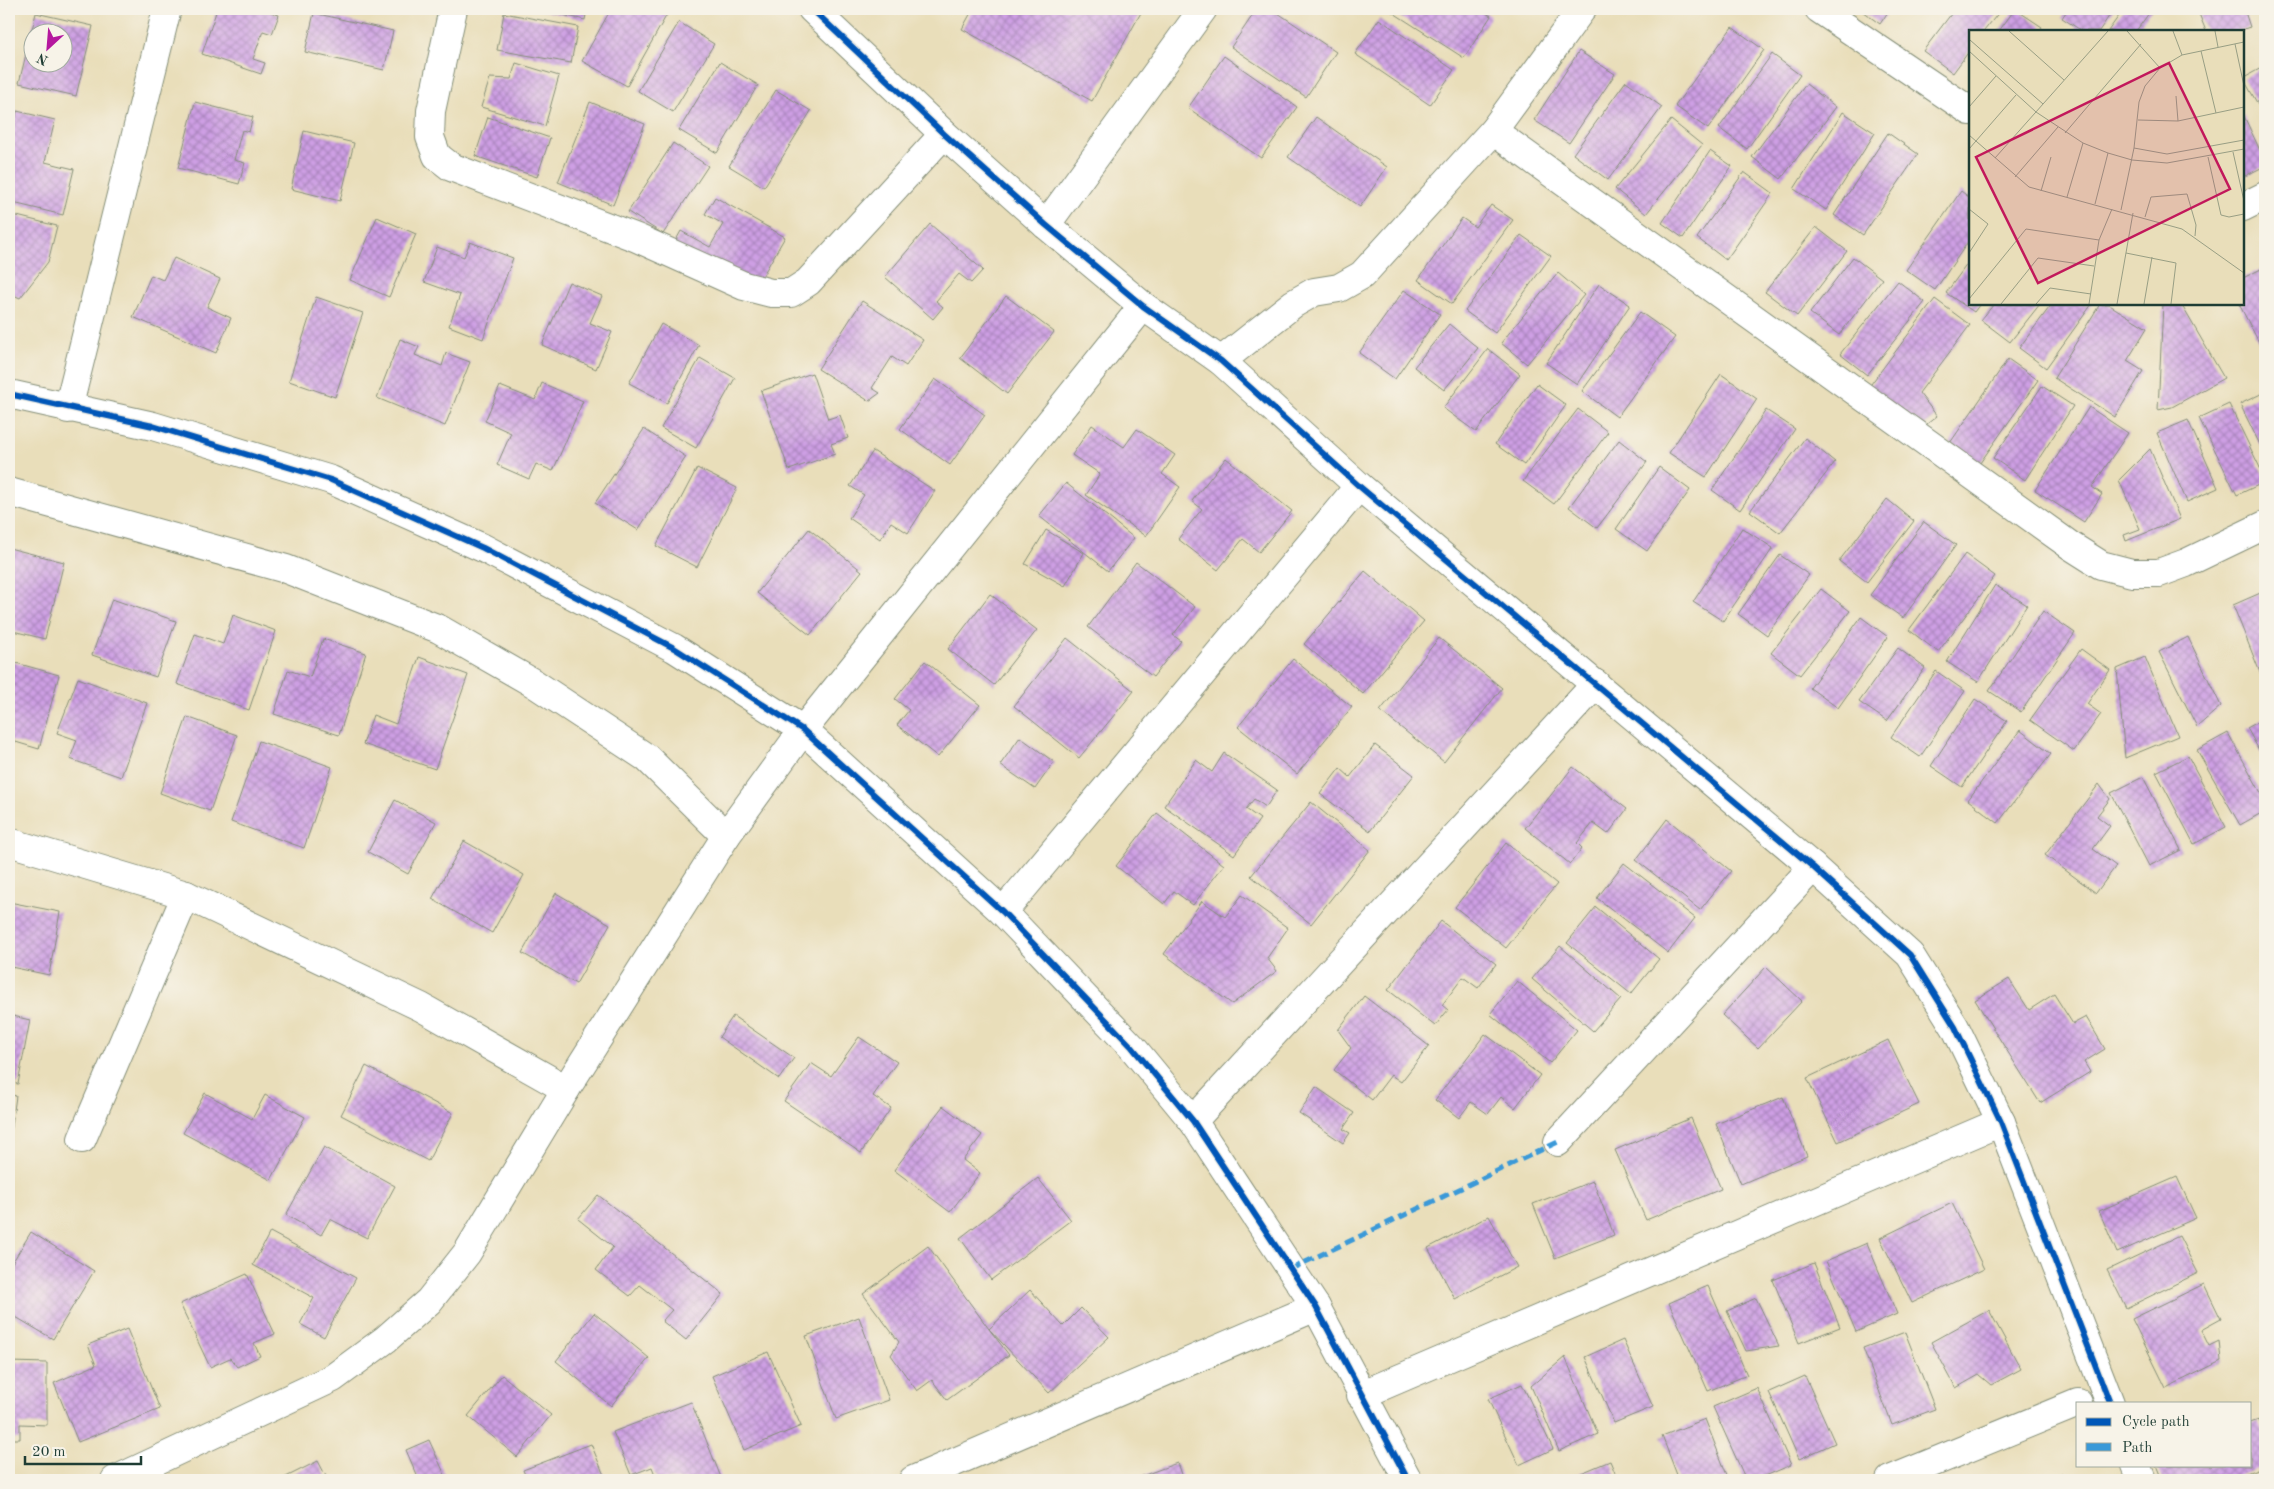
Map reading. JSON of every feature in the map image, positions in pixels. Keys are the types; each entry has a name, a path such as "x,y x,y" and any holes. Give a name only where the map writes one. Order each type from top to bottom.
{"street":[{"path":"68,408 167,9"},
{"path":"452,9 431,111 430,137 437,156 451,167 637,238 744,286 771,293 791,292 808,282 944,134"},
{"path":"812,9 944,134 1046,225 1142,306 1221,361 1359,486 1813,867 1910,955 1955,1027 2001,1122 2108,1397 2083,1402"},
{"path":"1046,225 1203,9"},
{"path":"1221,361 1293,304 1314,292 1339,288 1362,275 1494,131 1582,9"},
{"path":"1819,9 1969,109"},
{"path":"1494,131 2071,546 2101,565 2132,573 2160,573 2186,563 2265,525"},
{"path":"2244,206 2265,196"},
{"path":"115,1480 333,1378 386,1339 429,1301 467,1253 566,1088 726,836 803,730 1142,306"},
{"path":"9,394 153,426 331,480 483,548 674,648 803,730 1003,912 1132,1047 1193,1121 1316,1307 1361,1395 1408,1480"},
{"path":"1003,912 1359,486"},
{"path":"9,492 286,569 439,629 535,684 646,758 726,836"},
{"path":"1193,1121 1596,684"},
{"path":"9,842 186,895 420,1007 566,1088"},
{"path":"1558,1142 1813,867"},
{"path":"82,1139 186,895"},
{"path":"1361,1395 2001,1122"},
{"path":"913,1480 1316,1307"},
{"path":"1890,1480 2076,1404"},
{"path":"2136,1466 2142,1480"}],"building":[{"path":"217,9 262,9 279,15 272,34 263,31 253,59 265,63 261,74 202,54"},
{"path":"536,9 587,9 585,20"},
{"path":"611,9 670,9 627,86 582,61"},
{"path":"973,9 1036,9 1042,12 1044,9 1092,9 1097,11 1099,9 1143,9 1092,101 962,29"},
{"path":"1257,9 1272,9 1336,52 1306,97 1231,47"},
{"path":"1390,9 1479,9 1491,16 1464,58"},
{"path":"1859,9 1890,9 1880,24"},
{"path":"1955,9 1997,9 2000,11 1985,30 1969,30 1969,51 1953,73 1923,51"},
{"path":"2015,9 2042,27 2040,30 2000,30"},
{"path":"2068,9 2114,9 2100,30 2080,30 2062,18"},
{"path":"2124,9 2152,9 2137,30 2109,30"},
{"path":"2197,9 2244,9 2250,27 2241,30 2206,30"},
{"path":"36,13 93,26 76,96 19,83 22,71 72,72 72,22 34,22"},
{"path":"314,13 393,31 384,70 305,52"},
{"path":"504,13 578,27 571,63 497,50"},
{"path":"1379,19 1454,70 1430,105 1355,54"},
{"path":"679,22 714,44 673,112 638,91"},
{"path":"1732,27 1764,50 1708,129 1675,106"},
{"path":"1579,51 1615,74 1569,143 1534,120"},
{"path":"1772,54 1800,75 1747,149 1719,128"},
{"path":"1224,56 1297,107 1261,158 1188,108"},
{"path":"720,62 758,85 717,153 679,130"},
{"path":"516,63 559,76 545,126 481,107 490,78 511,79"},
{"path":"2265,66 2265,117 2244,80 2244,77"},
{"path":"1626,81 1662,107 1608,180 1573,154"},
{"path":"1806,84 1836,107 1781,179 1752,157"},
{"path":"776,90 811,111 764,187 729,166"},
{"path":"195,102 253,117 249,132 242,130 234,160 245,163 239,184 178,168"},
{"path":"590,102 645,124 613,205 558,182"},
{"path":"17,111 55,120 45,162 74,169 63,215 9,202 9,146"},
{"path":"1843,112 1875,133 1826,210 1794,189"},
{"path":"2244,116 2265,161 2265,166 2244,176"},
{"path":"488,117 550,138 537,177 475,156"},
{"path":"1316,117 1387,167 1360,207 1288,157"},
{"path":"1671,120 1702,145 1646,214 1615,189"},
{"path":"304,131 354,143 340,201 291,189"},
{"path":"1888,133 1918,154 1863,235 1834,215"},
{"path":"673,143 708,166 663,234 628,212"},
{"path":"1710,151 1732,166 1683,238 1662,223"},
{"path":"1744,172 1773,193 1726,260 1697,238"},
{"path":"1961,191 1969,197 1969,240 1935,290 1906,270"},
{"path":"715,197 785,237 752,294 671,249 681,231 710,247 723,224 705,214"},
{"path":"1491,205 1513,220 1452,304 1418,280 1462,218 1475,227"},
{"path":"9,214 57,226 48,262 20,298 9,293"},
{"path":"377,217 416,234 389,297 350,280"},
{"path":"930,224 983,270 971,283 959,274 936,301 943,307 933,319 885,277"},
{"path":"1816,227 1847,251 1797,316 1765,292"},
{"path":"1521,235 1551,256 1495,333 1465,311"},
{"path":"470,242 513,258 483,339 449,326 460,295 424,282 437,247 464,257"},
{"path":"1853,257 1882,279 1839,335 1810,313"},
{"path":"174,258 220,279 207,307 231,318 216,353 133,317 151,275 163,280"},
{"path":"1969,261 1969,305 1979,305 1974,312 1946,293"},
{"path":"2265,267 2265,354 2240,305 2244,305 2244,278"},
{"path":"1558,273 1584,295 1527,364 1501,343"},
{"path":"1898,281 1925,302 1867,375 1840,354"},
{"path":"569,282 602,296 590,323 612,332 596,369 542,345"},
{"path":"1599,284 1630,305 1577,384 1546,363"},
{"path":"1404,290 1440,314 1395,379 1359,353"},
{"path":"1006,296 1054,332 1007,394 960,358"},
{"path":"316,297 363,313 335,397 289,381"},
{"path":"1935,299 1970,325 1919,393 1937,416 1922,428 1868,388"},
{"path":"862,301 923,340 906,366 892,357 872,388 880,393 869,401 818,369"},
{"path":"1993,305 2039,305 2010,342 1981,320"},
{"path":"2051,305 2091,305 2046,368 2019,348"},
{"path":"2099,305 2110,305 2147,328 2127,361 2143,371 2115,417 2054,378"},
{"path":"2163,305 2182,305 2224,378 2172,407 2158,410"},
{"path":"1640,312 1675,337 1617,417 1582,391"},
{"path":"661,324 699,345 667,403 629,383"},
{"path":"1449,324 1478,348 1444,390 1414,367"},
{"path":"400,339 419,347 415,355 442,366 446,353 470,362 445,426 377,398"},
{"path":"1488,349 1520,374 1476,432 1443,408"},
{"path":"700,358 735,378 696,448 661,428"},
{"path":"2008,359 2038,380 1980,463 1950,443"},
{"path":"812,373 828,419 840,415 848,438 831,444 835,454 789,470 761,391"},
{"path":"1721,374 1757,399 1706,477 1669,453"},
{"path":"935,379 985,415 950,465 900,429"},
{"path":"542,383 583,401 553,471 536,464 529,479 497,465 511,433 485,421 500,386 535,400"},
{"path":"1537,384 1566,405 1524,465 1495,444"},
{"path":"2042,386 2073,406 2025,480 1993,458"},
{"path":"2265,392 2265,455 2240,404"},
{"path":"2229,404 2265,478 2265,482 2237,495 2199,418"},
{"path":"2089,407 2128,433 2092,487 2102,494 2084,522 2035,490"},
{"path":"1578,409 1608,432 1554,504 1523,481"},
{"path":"1766,410 1795,429 1740,510 1712,490"},
{"path":"2188,420 2218,488 2187,502 2157,433"},
{"path":"1092,425 1124,447 1137,429 1175,455 1162,474 1180,487 1146,536 1086,495 1100,474 1072,455"},
{"path":"644,429 686,457 638,530 595,503"},
{"path":"1805,438 1835,462 1780,533 1750,511"},
{"path":"1619,440 1647,462 1597,528 1569,507"},
{"path":"2150,449 2180,519 2126,541 2124,535 2140,529 2119,480"},
{"path":"873,451 935,491 908,533 891,522 880,539 849,518 864,495 850,486"},
{"path":"1226,458 1292,511 1259,552 1243,539 1218,570 1178,539 1202,509 1192,501"},
{"path":"1659,467 1690,490 1647,551 1616,529"},
{"path":"697,468 737,488 697,567 656,546"},
{"path":"1066,483 1134,538 1108,571 1039,516"},
{"path":"1887,499 1914,521 1867,582 1839,561"},
{"path":"1924,522 1956,545 1903,618 1870,595"},
{"path":"1742,528 1773,548 1723,621 1693,602"},
{"path":"809,529 862,571 810,635 757,593"},
{"path":"1046,530 1084,553 1065,586 1025,564"},
{"path":"9,548 64,562 45,639 9,630"},
{"path":"1965,554 1995,576 1938,652 1909,630"},
{"path":"1780,555 1809,575 1767,635 1738,614"},
{"path":"1136,562 1195,607 1173,635 1181,641 1153,677 1088,627"},
{"path":"1365,571 1424,621 1363,694 1304,644"},
{"path":"1995,585 2027,605 1978,682 1947,662"},
{"path":"1821,589 1850,611 1800,675 1771,653"},
{"path":"2265,591 2265,685 2233,605"},
{"path":"990,594 1037,630 994,685 948,649"},
{"path":"112,599 176,621 156,677 92,655"},
{"path":"2043,611 2075,633 2021,712 1989,691"},
{"path":"233,615 276,631 249,710 177,684 195,634 223,644"},
{"path":"1861,617 1888,637 1838,708 1810,688"},
{"path":"2188,637 2221,706 2197,727 2159,652"},
{"path":"1067,638 1134,691 1079,758 1014,706"},
{"path":"1439,638 1502,688 1444,762 1380,711"},
{"path":"323,639 366,653 339,735 274,714 288,670 310,677"},
{"path":"1898,648 1925,668 1887,721 1859,702"},
{"path":"2081,649 2110,670 2087,704 2101,714 2074,751 2030,720"},
{"path":"419,657 468,675 435,769 363,744 373,715 396,724"},
{"path":"2145,657 2178,736 2125,758 2117,669"},
{"path":"1293,659 1352,707 1297,774 1238,727"},
{"path":"9,661 59,675 39,749 9,740"},
{"path":"925,661 980,705 938,757 897,725 909,710 895,699"},
{"path":"1936,671 1965,691 1920,757 1891,737"},
{"path":"78,678 147,703 121,777 70,759 77,740 57,733"},
{"path":"1975,699 2007,721 1962,787 1931,766"},
{"path":"187,717 237,735 210,811 160,793"},
{"path":"2265,718 2265,761 2247,728"},
{"path":"2020,730 2051,754 1998,823 1968,800"},
{"path":"2228,733 2265,800 2265,811 2240,825 2197,750"},
{"path":"1020,737 1054,762 1035,789 1000,765"},
{"path":"259,741 332,767 304,848 231,822"},
{"path":"1375,745 1414,775 1370,831 1320,794 1340,768 1350,777"},
{"path":"1224,753 1277,790 1266,807 1254,799 1246,809 1260,819 1234,855 1164,806 1196,760 1212,772"},
{"path":"2188,756 2226,827 2194,844 2156,772"},
{"path":"1573,767 1627,809 1608,834 1593,823 1577,843 1582,848 1570,864 1525,828"},
{"path":"2143,777 2181,850 2149,866 2111,793"},
{"path":"2099,784 2110,799 2097,816 2110,826 2093,849 2116,866 2096,893 2045,855"},
{"path":"395,800 436,822 408,874 368,852"},
{"path":"1311,802 1370,850 1311,924 1251,876"},
{"path":"1157,813 1224,865 1193,905 1174,891 1164,904 1116,866"},
{"path":"1667,819 1731,871 1700,910 1636,860"},
{"path":"464,841 524,875 492,933 432,899"},
{"path":"1506,843 1557,884 1506,948 1455,907"},
{"path":"1624,863 1695,918 1668,953 1597,898"},
{"path":"556,893 610,924 576,984 522,953"},
{"path":"1242,895 1288,928 1267,958 1277,971 1232,1004 1164,954 1202,901 1225,917"},
{"path":"9,902 60,912 49,975 11,967 9,976"},
{"path":"1596,907 1659,959 1631,994 1567,943"},
{"path":"1441,921 1496,964 1478,988 1463,977 1442,1005 1448,1010 1435,1026 1388,990"},
{"path":"1560,946 1621,999 1593,1031 1532,979"},
{"path":"1766,967 1802,1001 1758,1048 1722,1015"},
{"path":"2009,979 2029,1010 2054,994 2073,1024 2086,1017 2105,1049 2084,1062 2090,1072 2040,1103 1975,1000"},
{"path":"1517,981 1577,1030 1550,1063 1490,1014"},
{"path":"1364,996 1429,1046 1401,1082 1391,1075 1372,1100 1334,1070 1351,1048 1338,1030"},
{"path":"9,1015 30,1020 18,1084 9,1082"},
{"path":"733,1016 794,1058 779,1079 719,1037"},
{"path":"1485,1034 1540,1075 1515,1108 1501,1097 1488,1114 1471,1102 1459,1118 1435,1100"},
{"path":"859,1037 897,1062 873,1096 891,1108 861,1153 784,1101 811,1063 831,1076"},
{"path":"1888,1040 1919,1104 1838,1142 1807,1078"},
{"path":"366,1066 453,1113 428,1161 341,1115"},
{"path":"1316,1087 1354,1113 1343,1129 1350,1133 1343,1143 1299,1113"},
{"path":"205,1093 252,1119 265,1095 305,1117 271,1180 183,1133"},
{"path":"9,1094 16,1096 10,1140 9,1140"},
{"path":"1783,1097 1807,1156 1741,1184 1716,1124"},
{"path":"943,1106 982,1135 963,1160 980,1173 950,1212 894,1170"},
{"path":"1691,1118 1721,1189 1646,1220 1615,1150"},
{"path":"324,1147 395,1186 367,1238 330,1219 321,1235 286,1215"},
{"path":"2177,1177 2196,1218 2117,1253 2099,1211"},
{"path":"1038,1178 1071,1220 991,1280 960,1238"},
{"path":"1593,1181 1614,1235 1555,1258 1533,1204"},
{"path":"598,1195 723,1294 686,1340 662,1321 672,1310 640,1285 630,1296 596,1270 613,1247 578,1219"},
{"path":"1952,1203 1984,1269 1912,1303 1880,1238"},
{"path":"1489,1216 1517,1267 1455,1299 1428,1248"},
{"path":"31,1232 94,1271 53,1339 9,1313 9,1268"},
{"path":"270,1232 356,1278 324,1337 300,1324 314,1298 253,1265"},
{"path":"2179,1236 2198,1273 2126,1308 2107,1270"},
{"path":"1867,1243 1897,1314 1856,1332 1826,1261"},
{"path":"928,1246 1009,1355 947,1400 932,1380 917,1391 891,1355 899,1342 863,1294"},
{"path":"1814,1263 1840,1327 1799,1343 1773,1280"},
{"path":"247,1274 275,1334 254,1343 260,1356 237,1367 230,1358 210,1367 180,1304"},
{"path":"2204,1284 2221,1319 2201,1330 2209,1346 2219,1341 2221,1361 2166,1388 2132,1319"},
{"path":"1708,1286 1747,1375 1708,1391 1669,1303"},
{"path":"1030,1290 1063,1326 1081,1308 1109,1337 1049,1393 989,1329"},
{"path":"1756,1298 1779,1346 1746,1351 1727,1311"},
{"path":"1989,1310 2021,1369 1991,1385 1979,1375 1956,1388 1931,1342"},
{"path":"594,1313 649,1358 611,1406 556,1361"},
{"path":"859,1317 889,1400 836,1419 806,1336"},
{"path":"127,1329 160,1409 78,1442 54,1383 96,1365 88,1345"},
{"path":"1905,1332 1935,1409 1892,1425 1863,1348"},
{"path":"1623,1340 1653,1407 1614,1423 1585,1357"},
{"path":"768,1352 801,1426 744,1450 712,1376"},
{"path":"1565,1357 1598,1434 1559,1451 1531,1386"},
{"path":"9,1362 47,1363 47,1425 20,1424 20,1439 9,1439"},
{"path":"502,1375 551,1415 517,1457 468,1416"},
{"path":"1805,1376 1835,1443 1799,1459 1769,1392"},
{"path":"1522,1384 1553,1449 1519,1465 1488,1399"},
{"path":"1757,1388 1791,1465 1756,1480 1746,1480 1713,1407"},
{"path":"691,1402 722,1480 657,1480 652,1467 631,1475 613,1432"},
{"path":"1705,1419 1729,1480 1679,1480 1662,1436"},
{"path":"2259,1420 2265,1434 2265,1466 2228,1480 2162,1480 2156,1466 2252,1466 2252,1422"},
{"path":"429,1440 445,1475 433,1480 419,1480 406,1450"},
{"path":"591,1444 606,1480 527,1480 523,1470"},
{"path":"318,1461 328,1480 280,1480"},
{"path":"1610,1461 1618,1480 1575,1480 1574,1476"},
{"path":"1177,1463 1183,1480 1131,1480"},
{"path":"2062,1473 2065,1480 2043,1480"}],"marked path":[{"path":"1291,1269 1558,1142"}],"cycle path":[{"path":"812,9 944,134 1046,225 1143,306 1221,361 1359,486 1813,867 1910,955 1955,1027 2001,1122 2110,1402"},
{"path":"9,394 153,426 331,480 483,548 674,648 803,730 1003,912 1132,1047 1193,1121 1316,1307 1408,1480"}]}
